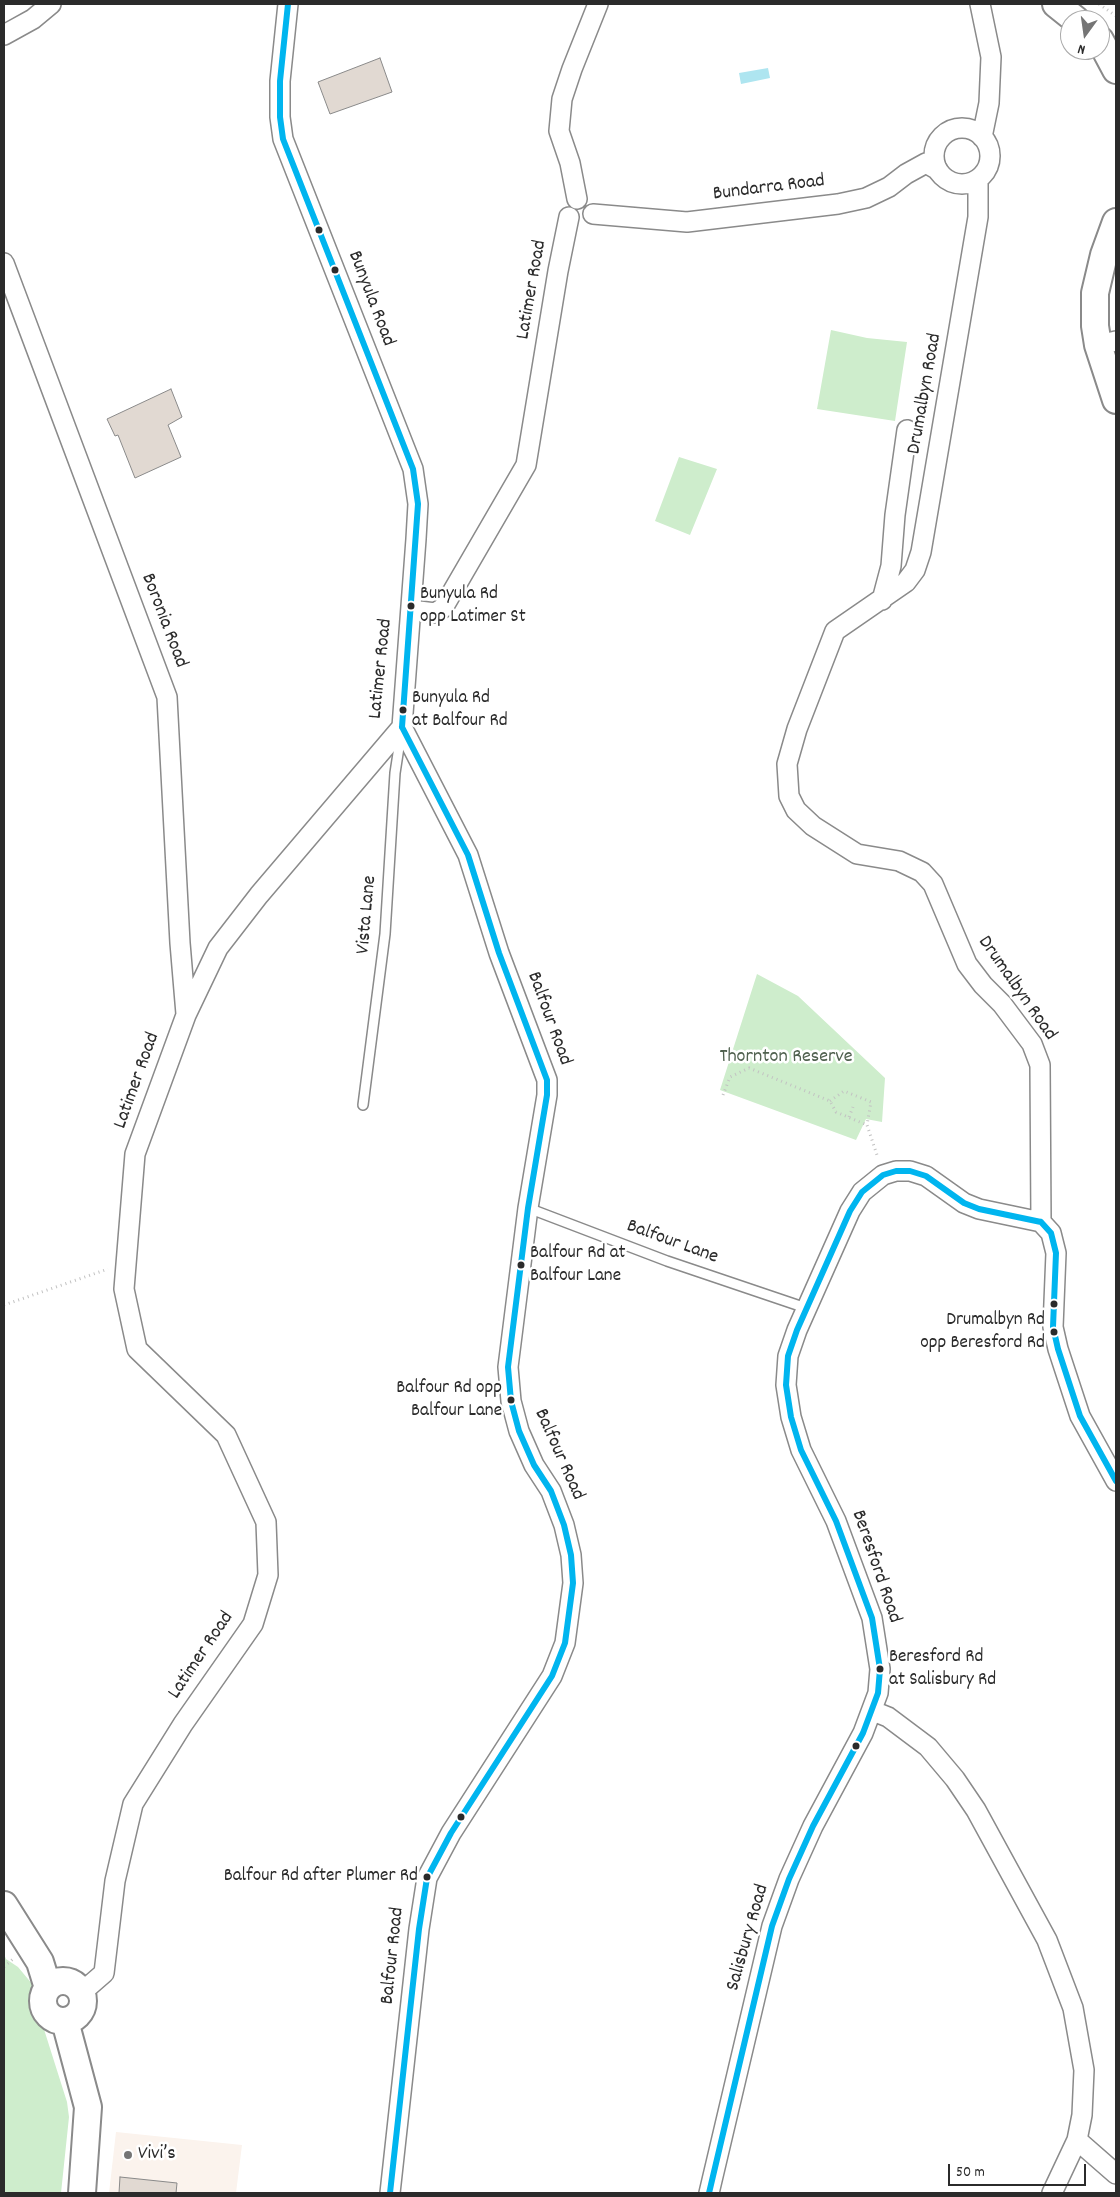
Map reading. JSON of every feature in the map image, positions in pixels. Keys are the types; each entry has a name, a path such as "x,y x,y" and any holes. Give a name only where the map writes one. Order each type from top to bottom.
{"main road":[{"path":"1110,59 1116,70"},
{"path":"1116,222 1104,255 1095,293 1095,326 1107,343 1116,400"},
{"path":"4,1905 40,1962 48,1988"},
{"path":"65,1982 77,1987 82,1998 80,2011 76,2016 65,2020 52,2018 44,2007 44,1994 48,1988 53,1984 65,1982"},
{"path":"65,2020 88,2107 82,2193"}],"street":[{"path":"4,35 33,19 51,4"},
{"name":"Bunyula Road","path":"288,4 280,81 280,117 283,139 413,469 418,504 411,610"},
{"path":"577,199 570,163 559,131 562,99 598,4"},
{"path":"980,4 991,58 989,103 982,137"},
{"path":"961,128 972,130 982,137 990,154 985,172 978,179 959,184 946,180 938,170 934,159 935,148 945,134 961,128"},
{"name":"Bundarra Road","path":"593,214 686,222 838,204 866,198 882,191 926,164 938,170"},
{"name":"Drumalbyn Road","path":"978,179 978,217 921,552 915,570 906,582 835,631 797,729 787,764 789,796 796,810 813,826 857,854 899,861 922,872 933,884 967,964 983,985 1002,1004 1032,1044 1040,1065 1041,1222"},
{"path":"577,199 590,202 593,214 591,218 582,224 573,221 569,217 568,207 577,199"},
{"name":"Latimer Road","path":"81,1993 104,1973 115,1881 134,1804 183,1724 253,1624 268,1576 266,1522 226,1436 137,1349 124,1289 135,1154 186,1015 218,948 259,895 402,727 411,610 435,613 443,608 526,465 558,271 569,217"},
{"name":"Boronia Road","path":"4,263 167,697 180,943 186,1015"},
{"name":"Drumalbyn Road","path":"882,600 891,566 907,430"},
{"name":"Balfour Road","path":"390,2193 418,1930 427,1878 451,1833 552,1676 565,1643 571,1612 573,1583 568,1538 551,1490 534,1465 518,1431 511,1401 508,1367 528,1208 547,1095 544,1068 499,953 468,855 402,727"},
{"path":"883,1175 903,1171 926,1176 939,1183 964,1203 979,1209 1041,1222 1051,1233 1056,1253 1053,1327 1058,1349 1080,1416 1116,1481"},
{"name":"Beresford Road","path":"874,1711 880,1669 872,1618 836,1521 801,1450 791,1417 786,1385 788,1356 806,1308 850,1211 862,1192 883,1175"},
{"path":"874,1711 888,1717 909,1731 928,1747 955,1779 976,1810 1047,1940 1072,2008 1083,2056 1085,2084 1076,2140 1052,2193"},
{"name":"Salisbury Road","path":"709,2193 772,1926 789,1879 813,1826 874,1711"},
{"path":"1076,2140 1116,2174"}],"lane":[{"name":"Vista Lane","path":"363,1105 385,934 395,772 402,727"},
{"name":"Balfour Lane","path":"528,1208 667,1261 806,1308"}],"path":[{"path":"1099,4 1116,16"},
{"path":"723,1095 730,1077 749,1068 830,1101 836,1112 867,1125"},
{"path":"830,1101 844,1091 871,1102 867,1125 883,1175"},
{"path":"849,1117 853,1107"},
{"path":"4,1305 125,1263"}],"shaded area":[{"path":"116,2132 242,2145 236,2193 109,2193"}],"green space":[{"path":"831,330 867,338 907,342 895,421 817,409"},
{"path":"679,457 717,469 690,535 655,521"},
{"name":"Thornton Reserve","path":"757,974 798,996 885,1078 882,1122 866,1119 856,1140 720,1090"},
{"path":"4,1954 6,1959 18,1967 33,1985 42,2023 67,2102 69,2117 61,2193 4,2193"}],"water":[{"path":"768,68 770,78 741,84 739,73"}],"building":[{"path":"380,58 392,92 330,114 318,82"},
{"path":"171,389 182,417 168,425 181,457 135,478 118,435 115,436 107,419"},
{"path":"120,2177 177,2183 176,2193 119,2193"}],"transit line":[{"path":"288,4 280,81 280,117 283,139 413,469 418,504 402,727"},
{"path":"390,2193 419,1929 427,1878 451,1833 552,1676 565,1643 573,1583 571,1555 564,1525 551,1491 534,1465 519,1431 511,1401 508,1367 528,1208 547,1095 547,1080 499,953 468,855 402,727"},
{"path":"709,2193 772,1926 789,1879 813,1826 863,1733 878,1693 880,1669 872,1618 836,1521 801,1450 791,1417 786,1385 788,1356 797,1330 850,1211 862,1192 883,1175 896,1171 910,1171 926,1176 964,1203 979,1209 1041,1222"},
{"path":"1041,1222 1051,1233 1056,1253 1053,1327 1058,1349 1080,1416 1116,1481"}],"place":[{"name":"Bunyula Rd opp Latimer St","path":"411,606"},
{"name":"Bunyula Rd at Balfour Rd","path":"403,710"},
{"name":"Balfour Rd at Balfour Lane","path":"521,1265"},
{"name":"Drumalbyn Rd opp Beresford Rd","path":"1054,1332"},
{"name":"Balfour Rd opp Balfour Lane","path":"511,1400"},
{"name":"Beresford Rd at Salisbury Rd","path":"880,1669"},
{"name":"Balfour Rd after Plumer Rd","path":"427,1877"},
{"name":"Vivi’s","path":"128,2155"}]}
